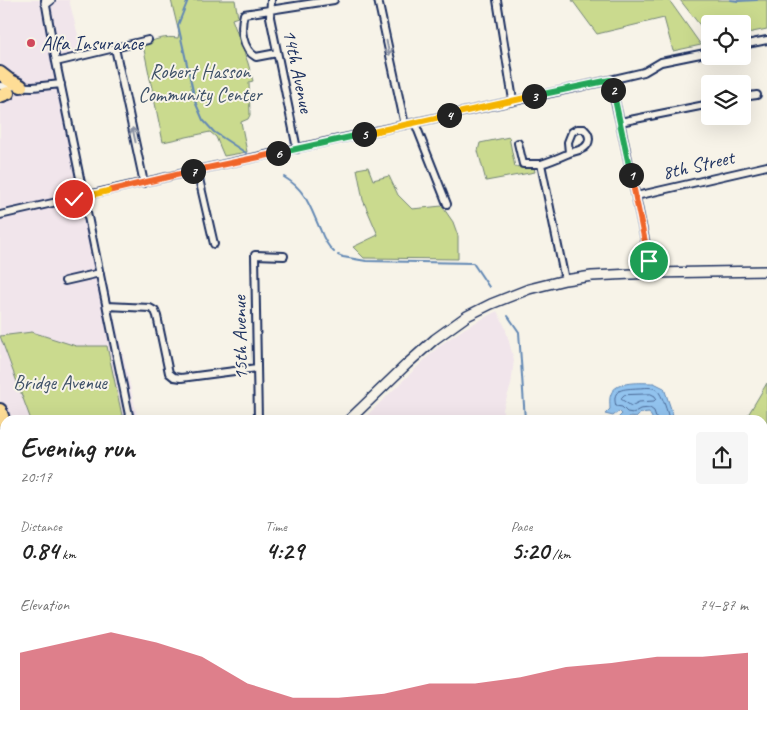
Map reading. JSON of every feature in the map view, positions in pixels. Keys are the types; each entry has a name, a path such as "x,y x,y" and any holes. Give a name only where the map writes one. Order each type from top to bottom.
{"highway":[{"path":"0,73 8,80 27,86"}],"main road":[{"path":"354,415 435,339 467,316 529,289 565,280 592,276 767,271"}],"street":[{"name":"14th Avenue","path":"271,0 270,17 297,149"},
{"path":"277,53 256,57 250,53 246,47 242,27 244,14 329,0"},
{"path":"378,0 405,125"},
{"path":"497,0 512,100"},
{"path":"47,1 56,62 129,415"},
{"path":"56,62 148,40"},
{"path":"751,43 767,40"},
{"path":"115,48 144,183"},
{"path":"0,215 512,100 610,80 644,72 661,62 701,54"},
{"path":"610,80 652,273"},
{"path":"2,92 27,86 61,84"},
{"path":"2,92 23,91 27,86"},
{"path":"751,96 758,95"},
{"path":"620,122 701,106"},
{"path":"415,123 447,204"},
{"path":"518,143 522,164 541,164 569,153"},
{"path":"541,164 565,280"},
{"name":"8th Street","path":"636,196 767,166"},
{"path":"197,170 214,244"},
{"name":"15th Avenue","path":"258,415 256,255 284,256"},
{"path":"65,281 100,273"},
{"path":"107,306 150,308 155,311 169,373 174,377 188,378 257,368"}],"shaded area":[{"path":"0,0 69,0 83,55 56,62 137,415 3,415 0,405"},
{"path":"497,311 505,327 514,360 511,385 503,409 503,415 367,415 440,345 465,328"}],"green space":[{"name":"Robert Hasson Community Center","path":"171,0 235,0 238,17 232,19 253,81 249,82 250,115 248,119 241,122 247,152 224,156 216,137 210,132 163,142 143,45 160,38 178,38 179,33"},
{"path":"572,0 669,0 701,45 673,51 664,18 597,34"},
{"path":"680,0 767,0 767,29 751,32 751,15 701,15 701,27"},
{"path":"509,137 515,167 532,165 535,172 486,181 478,151 480,143"},
{"path":"368,167 373,180 389,176 398,195 412,209 442,206 453,222 458,236 458,259 364,258 353,247 378,235 363,200 357,169"},
{"name":"Bridge Avenue","path":"32,332 76,346 107,346 122,415 29,415 0,336"},
{"path":"767,383 767,415 748,415"}],"water":[{"path":"654,383 664,388 673,415 650,415 649,412 639,415 621,415 619,411 614,415 605,414 610,409 611,394 618,386"}],"waterway":[{"path":"188,0 178,25 196,104 203,120 214,132 246,153"},
{"path":"731,0 757,0"},
{"path":"284,177 302,193 329,247 334,252"},
{"path":"338,255 366,261 473,263 489,287"},
{"path":"508,316 519,332 525,415"}],"place":[{"name":"Alfa Insurance","path":"31,43"}],"route":[{"path":"74,199 512,100 610,80 649,261"}]}
